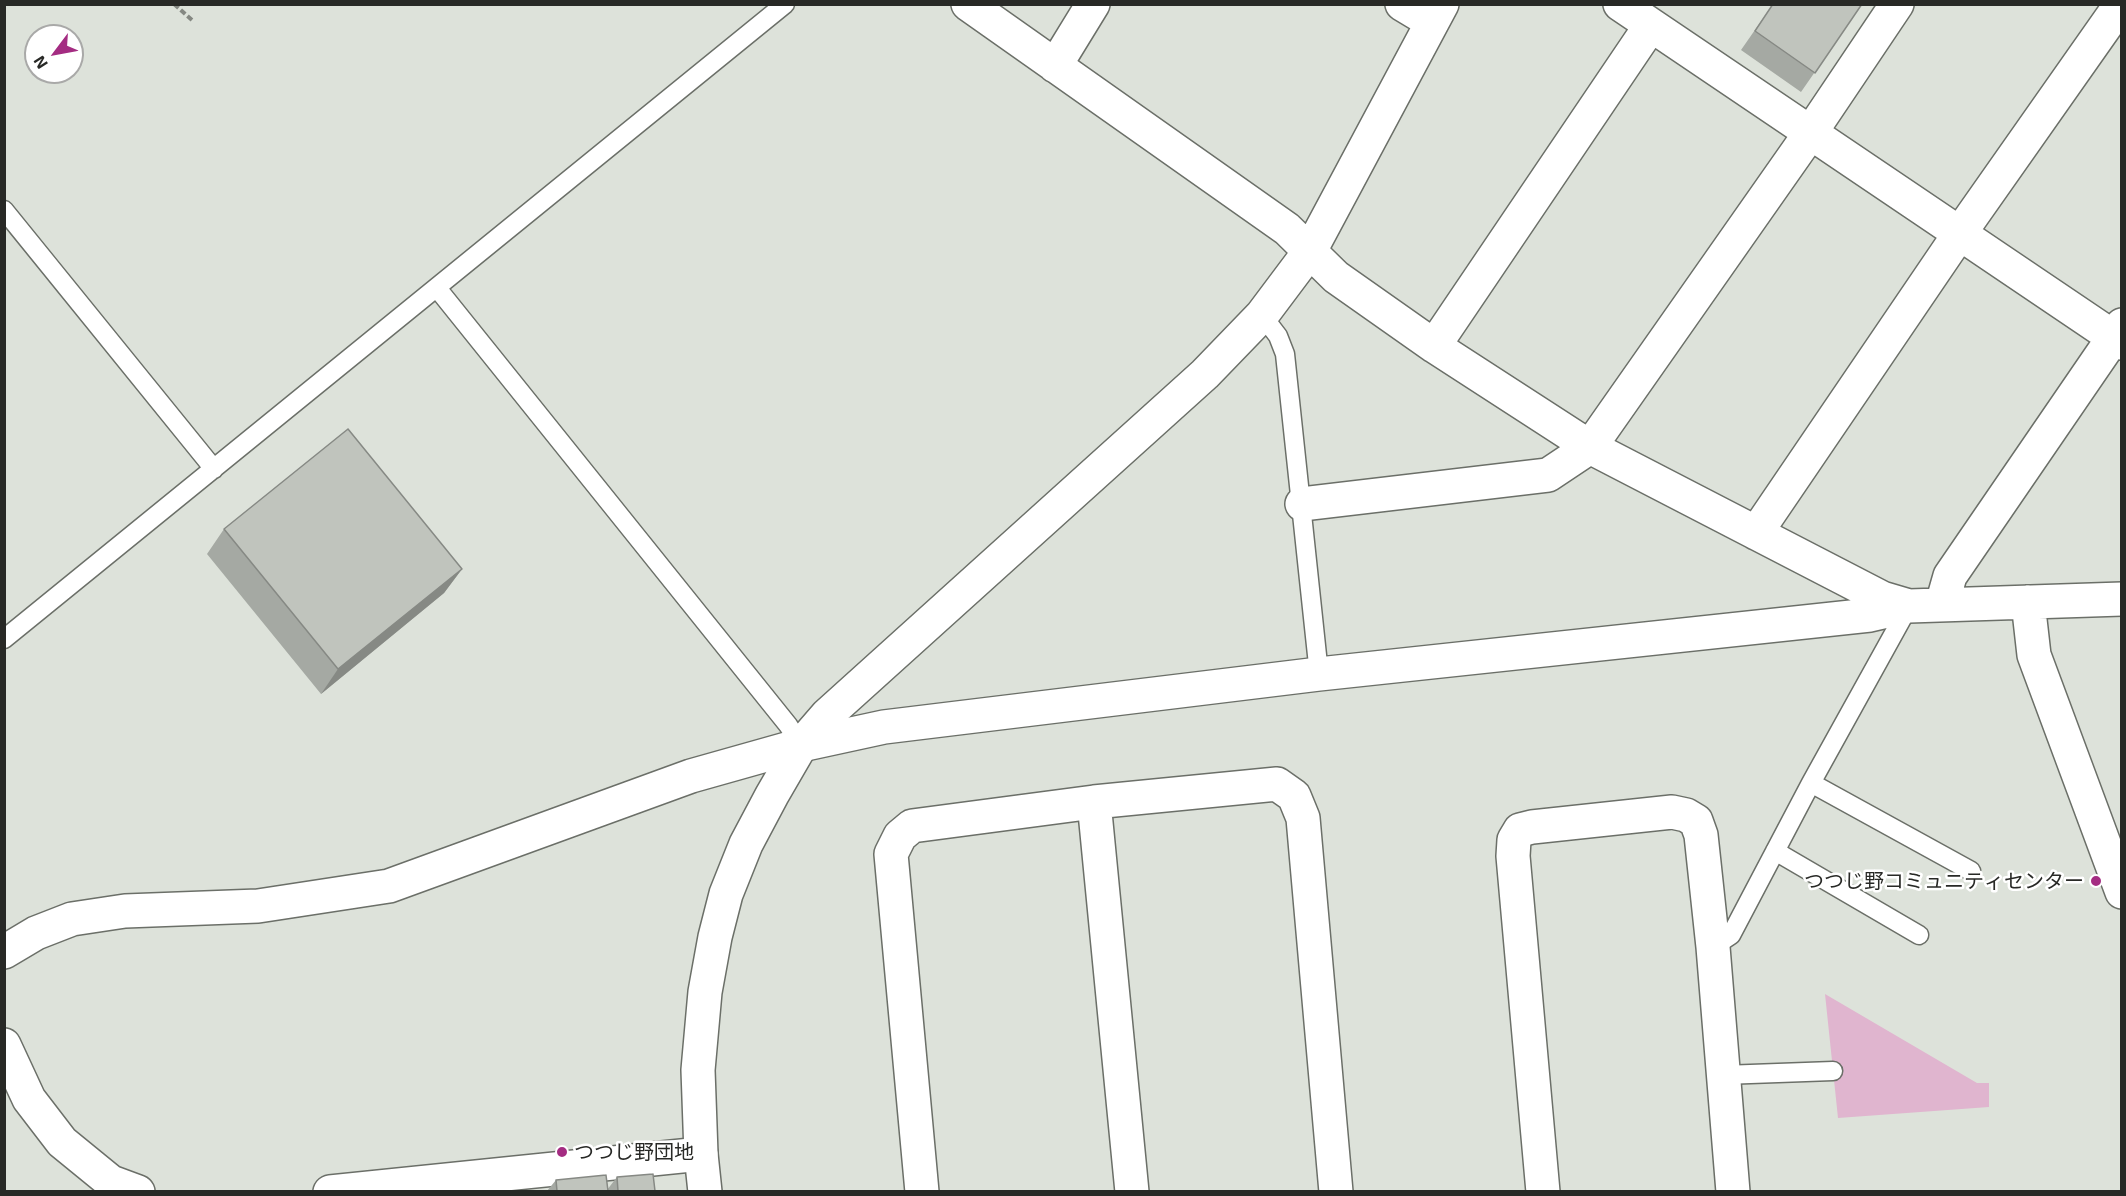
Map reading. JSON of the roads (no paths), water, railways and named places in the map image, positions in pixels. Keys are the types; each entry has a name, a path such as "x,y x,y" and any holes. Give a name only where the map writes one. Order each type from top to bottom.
{"street":[{"path":"968,4 1287,229 1336,277 1434,346 1590,447 1882,598 1909,606"},
{"path":"1055,66 1093,4"},
{"path":"705,1191 701,1154 698,1070 705,992 718,926 726,894 746,844 801,745 827,715 1205,374 1262,315 1310,251 1437,13 1402,4"},
{"path":"1620,4 1960,233 2119,335 1950,576 1942,604"},
{"path":"1302,504 1548,475 1590,447 1811,132 1897,4"},
{"path":"1756,533 1960,233 2121,4"},
{"path":"1434,346 1651,25"},
{"path":"4,952 36,933 72,919 124,911 258,906 389,886 691,776 801,745 884,727 1319,674 1870,615 1909,606 2121,599"},
{"path":"2028,602 2034,655 2121,892"},
{"path":"922,1191 891,854 900,837 912,826 1094,802 1277,784 1294,796 1303,818 1336,1191"},
{"path":"1094,802 1132,1191"},
{"path":"1543,1191 1513,856 1514,840 1520,830 1532,827 1672,813 1686,815 1696,821 1701,835 1713,947 1732,1191"},
{"path":"4,1045 28,1099 62,1142 111,1182 138,1191"},
{"path":"330,1191 701,1154"}],"lane":[{"path":"4,639 785,4"},
{"path":"4,210 214,469"},
{"path":"437,288 789,725 801,745"},
{"path":"1262,315 1278,336 1285,354 1319,674"},
{"path":"1713,947 1731,935 1811,783 1909,606"},
{"path":"1811,783 1971,871"},
{"path":"1775,851 1919,935"},
{"path":"1723,1076 1833,1071"}],"place":[{"name":"つつじ野コミュニティセンター","path":"2096,881"},
{"name":"つつじ野団地","path":"562,1152"}]}
